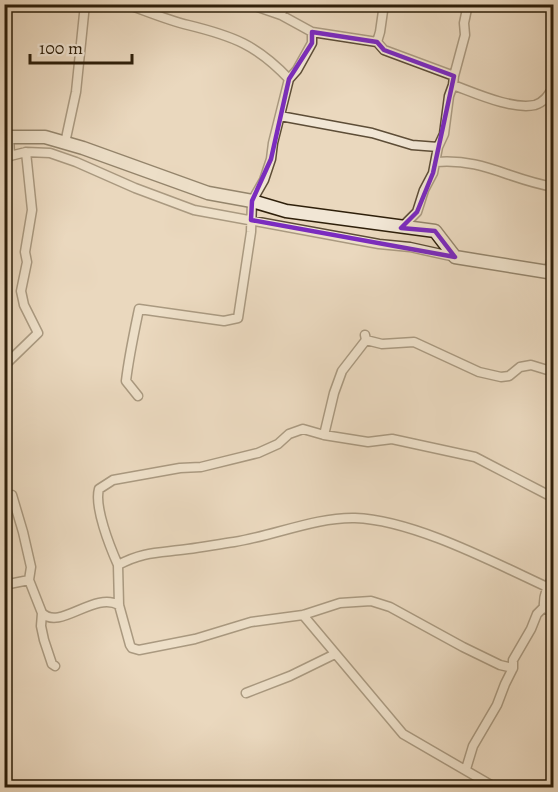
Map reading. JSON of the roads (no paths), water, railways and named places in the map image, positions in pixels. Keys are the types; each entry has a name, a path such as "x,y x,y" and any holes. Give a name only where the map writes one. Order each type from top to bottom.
{"street":[{"path":"65,143 76,92 85,4"},
{"path":"126,4 188,25 211,30 249,45 271,60 289,79"},
{"path":"249,4 281,15 312,32 376,42 384,50 454,76"},
{"path":"281,15 284,4"},
{"path":"376,42 380,33 384,4"},
{"path":"401,228 417,212 436,162 438,147 444,134 448,96 453,86 464,42 464,23 468,4"},
{"path":"138,396 126,381 139,309 224,321 237,319 252,201 264,180 271,159 289,79 297,70 312,43 312,32"},
{"path":"453,86 518,105 534,105 542,102 549,96 554,86"},
{"path":"280,116 333,124 412,145 438,147"},
{"path":"455,257 435,231 286,211 252,201 208,193 45,137 7,137 7,156 26,152 50,153 194,210 379,244 410,247 455,257 551,273 554,251"},
{"path":"4,366 38,333 24,305 21,291 26,271 25,252 32,210 26,152"},
{"path":"436,162 477,163 535,184 554,187"},
{"path":"324,435 333,393 342,371 365,337 382,344 414,342 479,372 501,378 509,376 520,367 531,364 554,372"},
{"path":"513,668 500,665 463,647 390,607 371,602 340,603 303,615 251,622 195,639 139,650 132,648 129,645 119,605 118,565 105,533 97,498 99,489 107,483 165,471 201,467 258,453 278,444 289,434 303,429 368,442 392,439 475,457 554,498"},
{"path":"12,495 31,567 29,580 42,613 41,626 44,640 52,664 55,666"},
{"path":"118,565 143,554 247,540 314,524 354,518 385,521 454,545 547,587"},
{"path":"466,769 473,746 491,719 513,668 513,660 531,630 537,614 544,607 547,587 554,575"},
{"path":"4,585 29,580"},
{"path":"42,613 54,618 104,601 119,605"},
{"path":"544,607 554,614"},
{"path":"303,615 403,734 496,788"},
{"path":"246,693 290,676 335,654"},
{"path":"547,788 554,775"}]}
